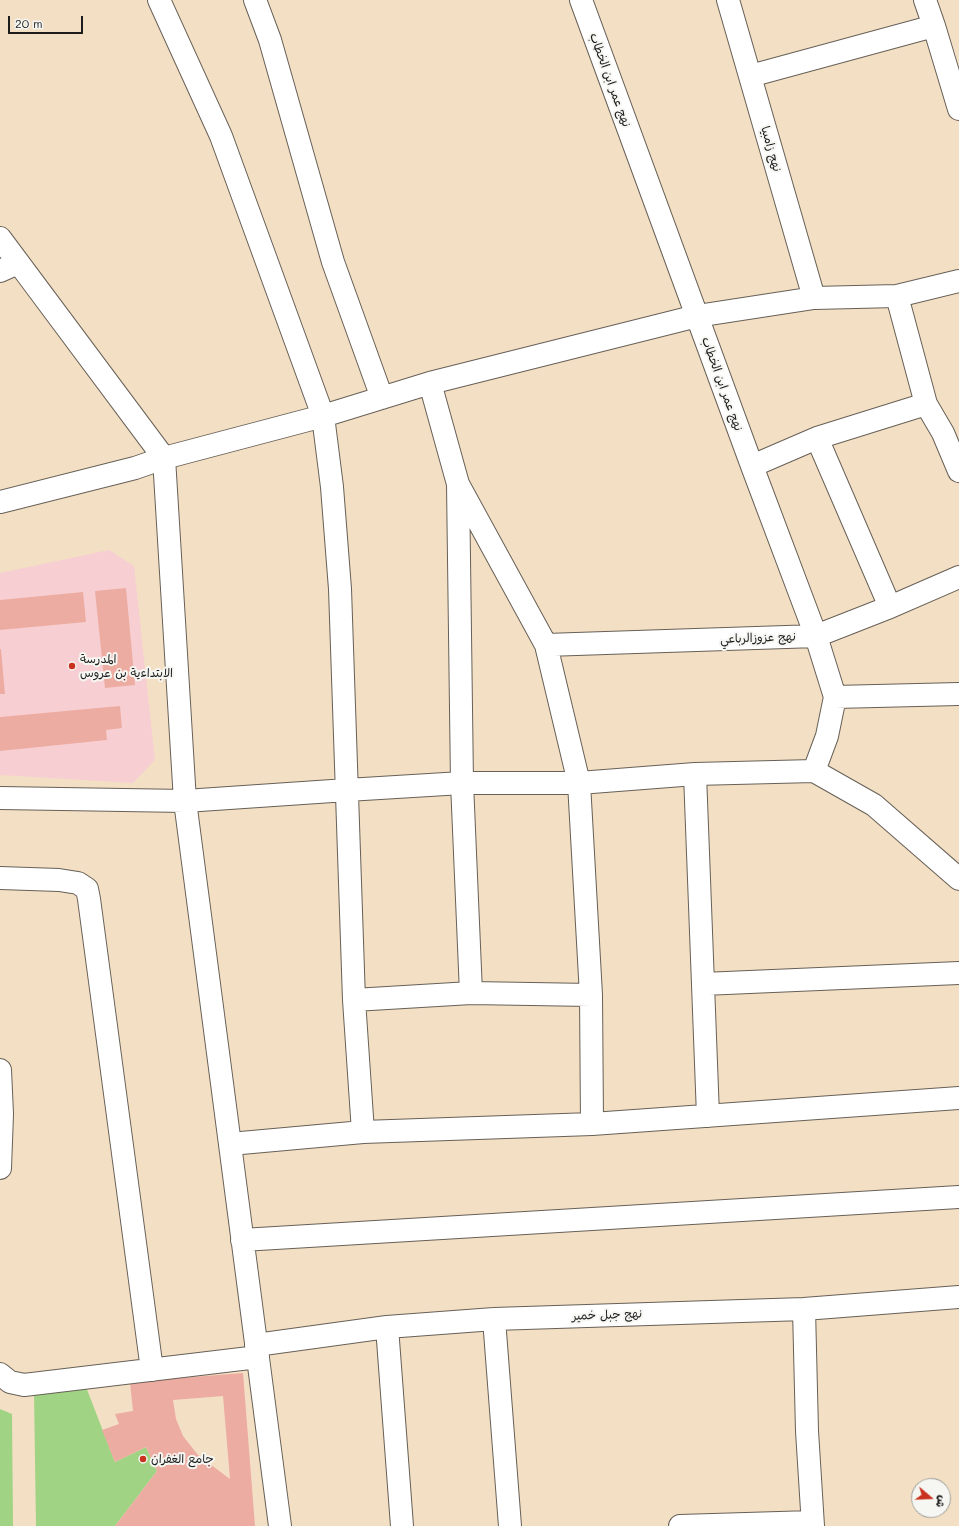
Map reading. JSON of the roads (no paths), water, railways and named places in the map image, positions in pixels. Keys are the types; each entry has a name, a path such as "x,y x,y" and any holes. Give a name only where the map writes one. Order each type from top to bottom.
{"street":[{"path":"159,0 221,136 323,416 332,487 340,589 354,1000 363,1132"},
{"path":"255,0 270,40 333,262 382,398"},
{"name":"نهج عمر ابن الخطاب","path":"581,0 816,636 835,698 827,736 814,771"},
{"name":"نهج زامبيا","path":"728,0 814,298"},
{"path":"925,0 959,109"},
{"path":"750,76 934,26"},
{"path":"0,238 9,267 164,458 185,801 280,1526"},
{"path":"0,502 135,468 164,458 323,416 430,383 697,316 814,298 897,296 959,281"},
{"path":"897,296 926,404 951,430 959,471"},
{"path":"430,383 458,484 546,645 579,783 591,995 592,1124"},
{"path":"752,466 817,438 926,404"},
{"path":"817,438 890,607"},
{"path":"458,484 462,783 471,994"},
{"name":"نهج عزوزالرباعي","path":"546,645 816,636 890,607 959,577"},
{"path":"835,698 959,694"},
{"path":"0,798 185,801 462,783 579,783 695,774 814,771 874,805 959,879"},
{"path":"695,774 708,1116"},
{"path":"0,878 59,880 78,883 87,889 152,1370"},
{"path":"703,984 959,973"},
{"path":"354,1000 471,994 591,995"},
{"path":"0,1070 2,1114 0,1168"},
{"path":"230,1144 363,1132 592,1124 959,1098"},
{"path":"242,1240 959,1197"},
{"name":"نهج جبل خمير","path":"0,1374 10,1382 24,1385 152,1370 387,1326 494,1319 804,1309 959,1298"},
{"path":"680,1526 813,1524 807,1431 804,1309"},
{"path":"494,1319 510,1526"},
{"path":"387,1326 402,1526"}],"place":[{"name":"المدرسة الابتداءية بن عروس","path":"72,666"},
{"name":"جامع الغفران","path":"143,1459"}]}
